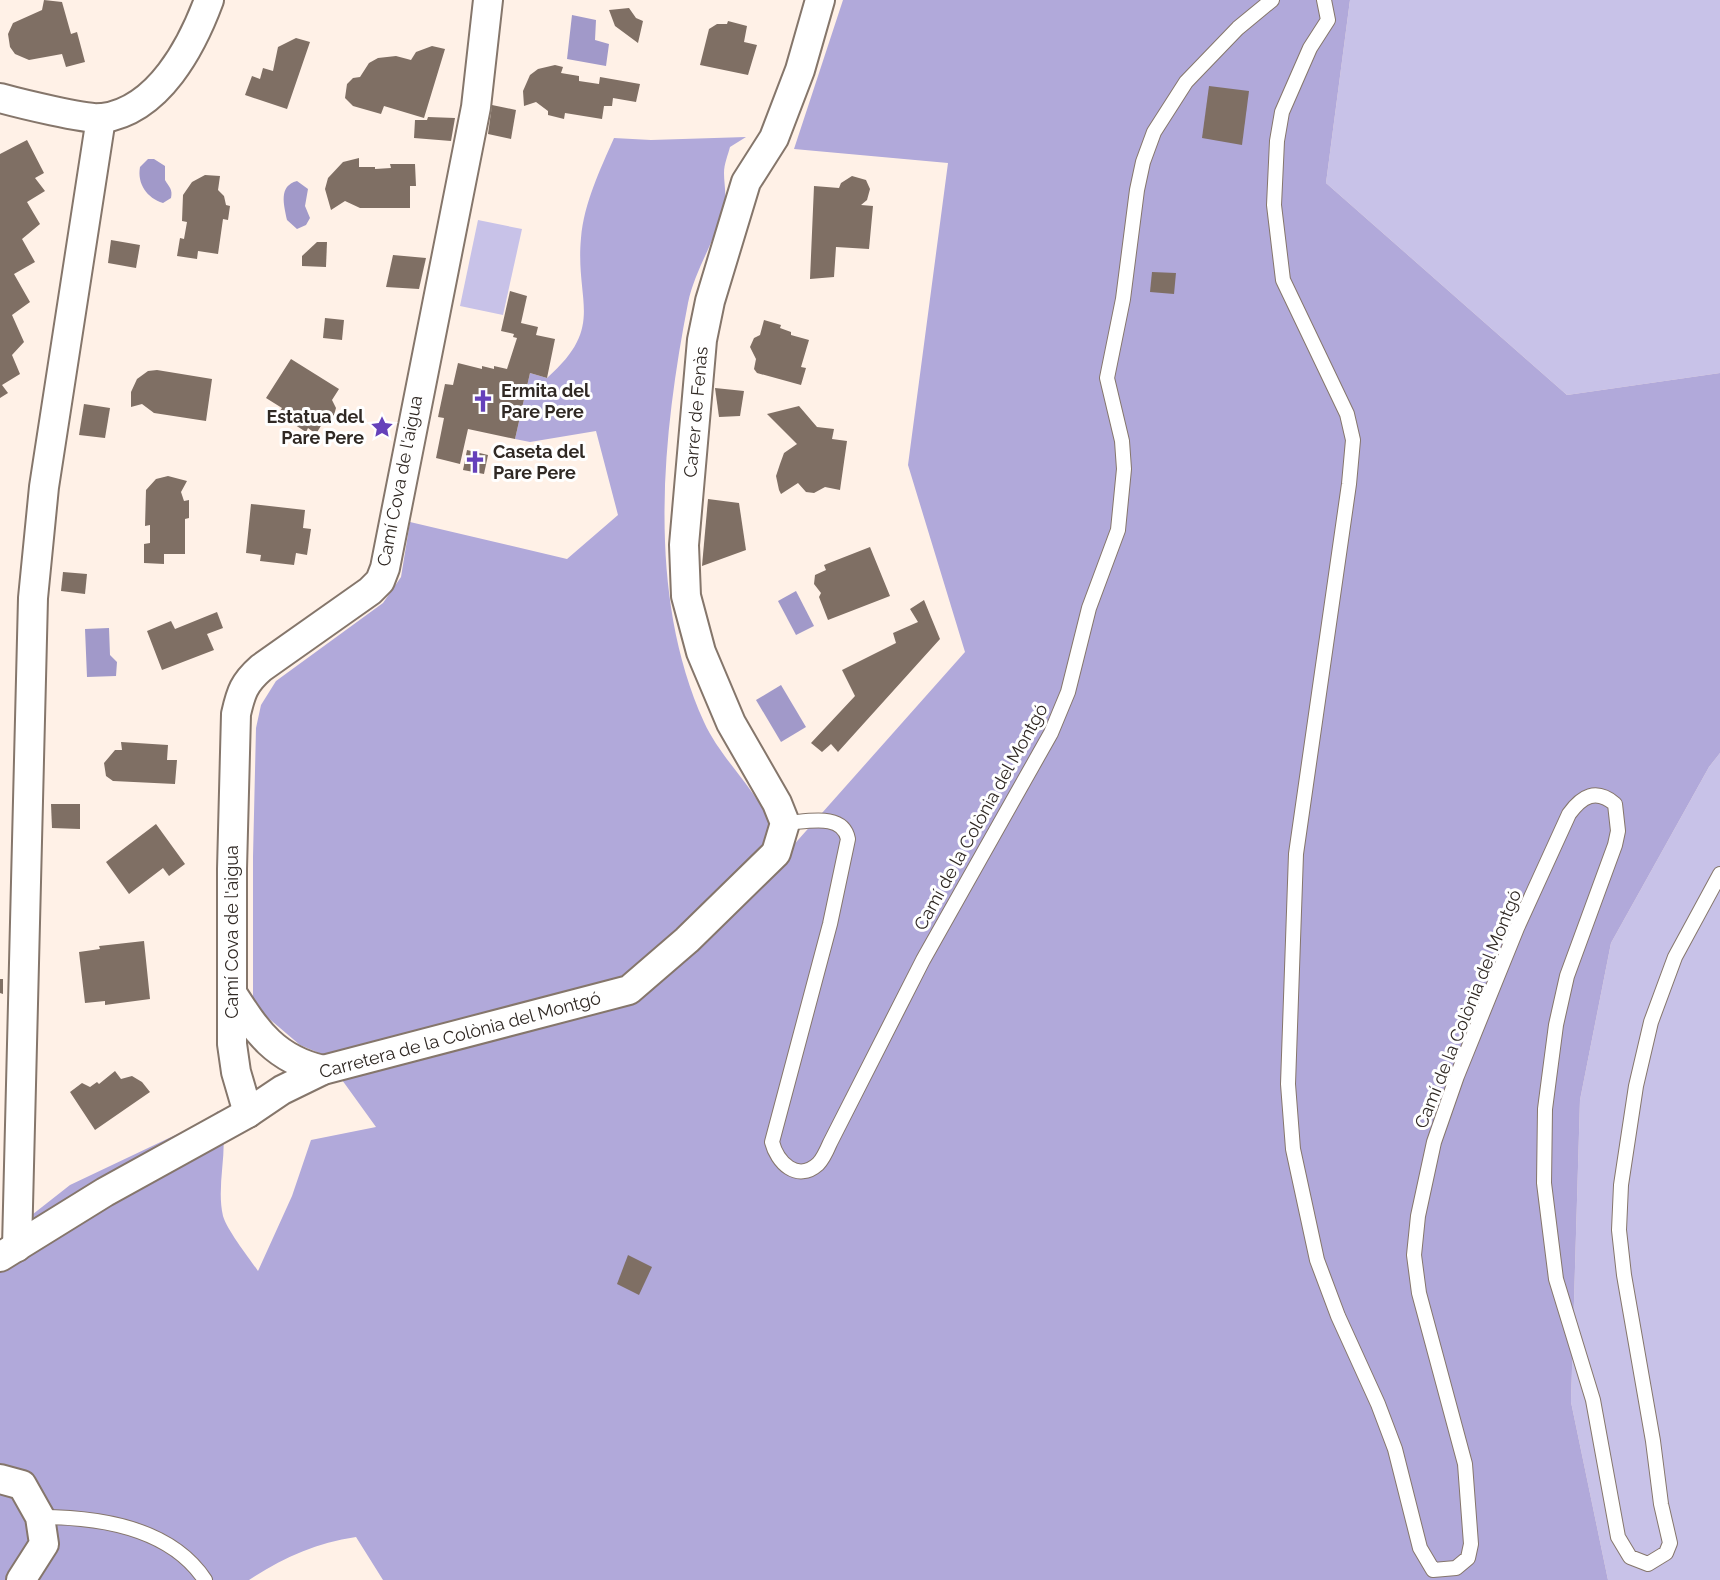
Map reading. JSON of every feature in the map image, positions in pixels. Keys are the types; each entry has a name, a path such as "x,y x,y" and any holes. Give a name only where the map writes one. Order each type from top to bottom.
{"street":[{"path":"0,98 101,118 119,114 132,107 171,72 201,23 209,0"},
{"name":"Camí Cova de l'aigua","path":"248,1113 236,1072 232,1044 232,846 236,714 240,696 247,681 261,668 370,591 380,580 385,568 476,107 488,0"},
{"name":"Carrer de Fenàs","path":"785,823 777,803 731,723 701,652 686,596 684,545 702,340 710,300 746,182 774,138 800,70 820,0"},
{"path":"8,1252 33,598 44,487 101,118"},
{"name":"Carretera de la Colònia del Montgó","path":"8,1252 105,1192 248,1113 282,1089 323,1070 629,990 687,940 776,853 785,823"},
{"path":"232,993 257,1032 274,1048 306,1066 323,1070"},
{"path":"0,1479 22,1485 40,1517 44,1544 21,1580"}],"lane":[{"name":"Camí de la Colònia del Montgó","path":"785,823 830,821 840,823 847,831 848,839 830,924 775,1123 772,1142 775,1155 782,1164 791,1169 809,1170 819,1163 830,1143 923,960 1051,733 1068,692 1089,608 1118,530 1124,469 1122,441 1107,378 1123,299 1137,190 1143,162 1154,132 1186,82 1238,28 1272,0"},
{"name":"Camí de la Colònia del Montgó","path":"1324,0 1328,20 1311,48 1282,112 1275,161 1275,216 1283,280 1309,340 1347,414 1353,440 1349,484 1296,854 1288,1084 1298,1181 1317,1260 1338,1316 1378,1404 1395,1449 1420,1548 1434,1570 1456,1568 1468,1558 1471,1544 1465,1464 1419,1293 1415,1265 1415,1245 1424,1184 1434,1142 1457,1076 1518,928 1569,814 1580,799 1593,794 1605,796 1615,804 1618,831 1608,867 1567,976 1556,1025 1545,1109 1543,1148 1547,1224 1556,1279 1593,1400 1618,1537 1630,1557 1638,1562 1648,1564 1666,1553 1670,1543 1668,1527 1661,1504 1653,1441 1624,1275 1619,1230 1621,1185 1636,1086 1651,1022 1675,957 1720,874"},
{"path":"40,1517 101,1522 139,1531 169,1544 205,1580"}],"shaded area":[{"path":"843,0 1350,0 1326,183 1567,395 1720,373 1720,753 1709,767 1611,943 1580,1100 1571,1402 1608,1580 383,1580 356,1537 300,1552 249,1580 0,1580 0,1240 70,1185 207,1120 218,1111 224,1136 221,1190 223,1216 233,1236 258,1271 292,1196 311,1140 376,1127 324,1055 300,1045 253,1005 256,728 261,705 276,681 383,603 401,577 410,522 567,559 618,515 596,431 530,442 515,439 530,373 547,378 565,360 582,328 584,313 580,261 585,212 614,138 651,140 746,137 730,147 724,170 725,197 722,213 688,303 671,407 666,461 667,569 673,621 686,673 704,722 709,733 790,849 965,652 908,465 948,163 794,149"},
{"path":"1350,0 1720,0 1720,373 1567,395 1326,183"},
{"path":"572,15 596,20 595,40 609,44 606,66 567,59"},
{"path":"148,159 154,159 165,166 165,180 170,188 171,198 163,203 152,198 142,185 140,167"},
{"path":"297,181 308,189 305,206 310,218 306,225 297,229 287,220 284,197 287,187"},
{"path":"478,220 522,229 503,315 460,306"},
{"path":"796,591 814,626 796,635 778,601"},
{"path":"109,628 110,655 117,662 116,676 87,677 85,629"},
{"path":"781,685 806,727 781,742 756,700"},
{"path":"1720,753 1720,1580 1608,1580 1571,1402 1580,1100 1611,943 1709,767"}],"building":[{"path":"44,0 62,2 71,34 77,32 85,62 66,67 62,54 29,60 15,54 10,47 8,34 13,23 42,10"},
{"path":"629,8 636,18 643,21 638,43 615,26 609,10"},
{"path":"728,21 747,26 744,42 757,45 748,75 700,65 709,29 717,24 727,24"},
{"path":"296,38 310,42 287,109 245,95 252,76 260,79 263,68 273,71 278,47"},
{"path":"432,46 445,49 424,118 384,106 381,114 353,106 345,98 347,84 353,78 360,77 369,63 378,58 396,56 411,60 416,52"},
{"path":"555,65 563,67 561,73 579,76 579,81 599,84 600,77 640,84 636,102 613,98 612,106 604,106 602,119 565,113 564,119 548,115 548,111 536,102 524,106 523,91 530,75 538,69"},
{"path":"1209,86 1249,91 1242,145 1202,138"},
{"path":"492,105 516,110 511,139 488,134"},
{"path":"428,117 455,118 451,141 414,138 415,120 427,120"},
{"path":"27,140 44,173 35,178 45,191 27,202 40,224 22,239 35,262 14,274 30,302 12,315 24,342 12,355 20,374 2,385 8,393 0,398 0,154"},
{"path":"359,158 359,167 375,167 375,169 391,168 390,164 415,164 416,186 410,186 410,208 360,208 345,201 331,210 325,189 328,178 343,162"},
{"path":"205,175 220,176 218,190 224,196 226,205 230,206 228,220 223,219 218,254 198,251 197,259 177,256 180,238 184,239 187,222 182,221 183,195 192,182"},
{"path":"852,176 866,180 870,189 867,200 861,205 873,206 869,249 836,247 834,277 810,279 814,186 839,188 841,183"},
{"path":"111,240 140,245 136,268 108,263"},
{"path":"317,242 327,242 326,267 302,266 302,256"},
{"path":"393,255 426,258 419,289 386,287"},
{"path":"1152,272 1176,273 1174,294 1150,292"},
{"name":"Ermita del Pare Pere","path":"510,291 527,296 521,323 538,327 536,335 555,339 547,378 530,373 515,439 468,429 460,464 436,458 444,418 438,417 445,384 453,385 458,363 482,369 482,366 494,369 494,366 507,369 517,338 513,337 514,334 501,331"},
{"path":"325,318 344,320 342,340 323,338"},
{"path":"764,320 781,325 780,328 791,332 791,335 809,340 801,367 806,368 801,385 757,373 754,369 756,359 750,347 754,338 760,335"},
{"path":"291,359 339,389 332,400 336,408 334,415 322,424 316,434 308,428 306,432 278,414 282,408 266,398"},
{"path":"157,370 212,379 206,421 154,413 142,404 131,407 131,392 137,379 148,371"},
{"path":"715,388 744,391 740,416 719,417"},
{"path":"84,404 110,408 105,438 79,435"},
{"path":"799,406 817,427 834,429 832,439 847,441 840,490 825,487 814,493 806,492 798,483 781,494 779,490 776,476 784,453 797,444 767,414"},
{"name":"Caseta del Pare Pere","path":"467,450 488,455 484,474 463,470"},
{"path":"168,476 187,481 181,492 184,501 189,500 189,518 185,519 185,554 164,554 164,564 144,563 144,544 150,543 150,525 145,526 146,490 156,479"},
{"path":"708,499 739,503 746,550 702,566"},
{"path":"251,504 305,510 303,528 311,529 307,555 296,553 294,565 260,561 261,555 246,553"},
{"path":"870,547 890,596 828,620 819,597 821,593 814,584 815,575 826,570 824,565"},
{"path":"63,572 87,574 85,594 61,591"},
{"path":"924,600 940,639 838,752 831,744 822,752 811,743 855,696 842,670 896,643 893,633 918,622 910,609"},
{"path":"217,612 223,628 207,634 214,650 162,670 147,631 171,621 175,629"},
{"path":"121,742 168,745 167,760 177,760 175,784 113,781 106,776 104,763 115,750 122,750"},
{"path":"51,804 80,804 80,829 52,828"},
{"path":"156,824 185,864 169,876 163,868 129,894 106,862"},
{"path":"144,941 150,999 105,1005 105,1001 85,1003 79,952 100,949 99,946"},
{"path":"0,979 3,979 3,994 0,993"},
{"path":"115,1071 121,1079 132,1076 142,1082 150,1092 95,1130 70,1092 82,1083 90,1087 97,1082 99,1084"},
{"path":"628,1255 652,1267 639,1295 617,1284"}],"place":[{"name":"Ermita del Pare Pere","path":"483,401"},
{"name":"Estatua del Pare Pere","path":"382,427"},
{"name":"Caseta del Pare Pere","path":"475,462"}]}
